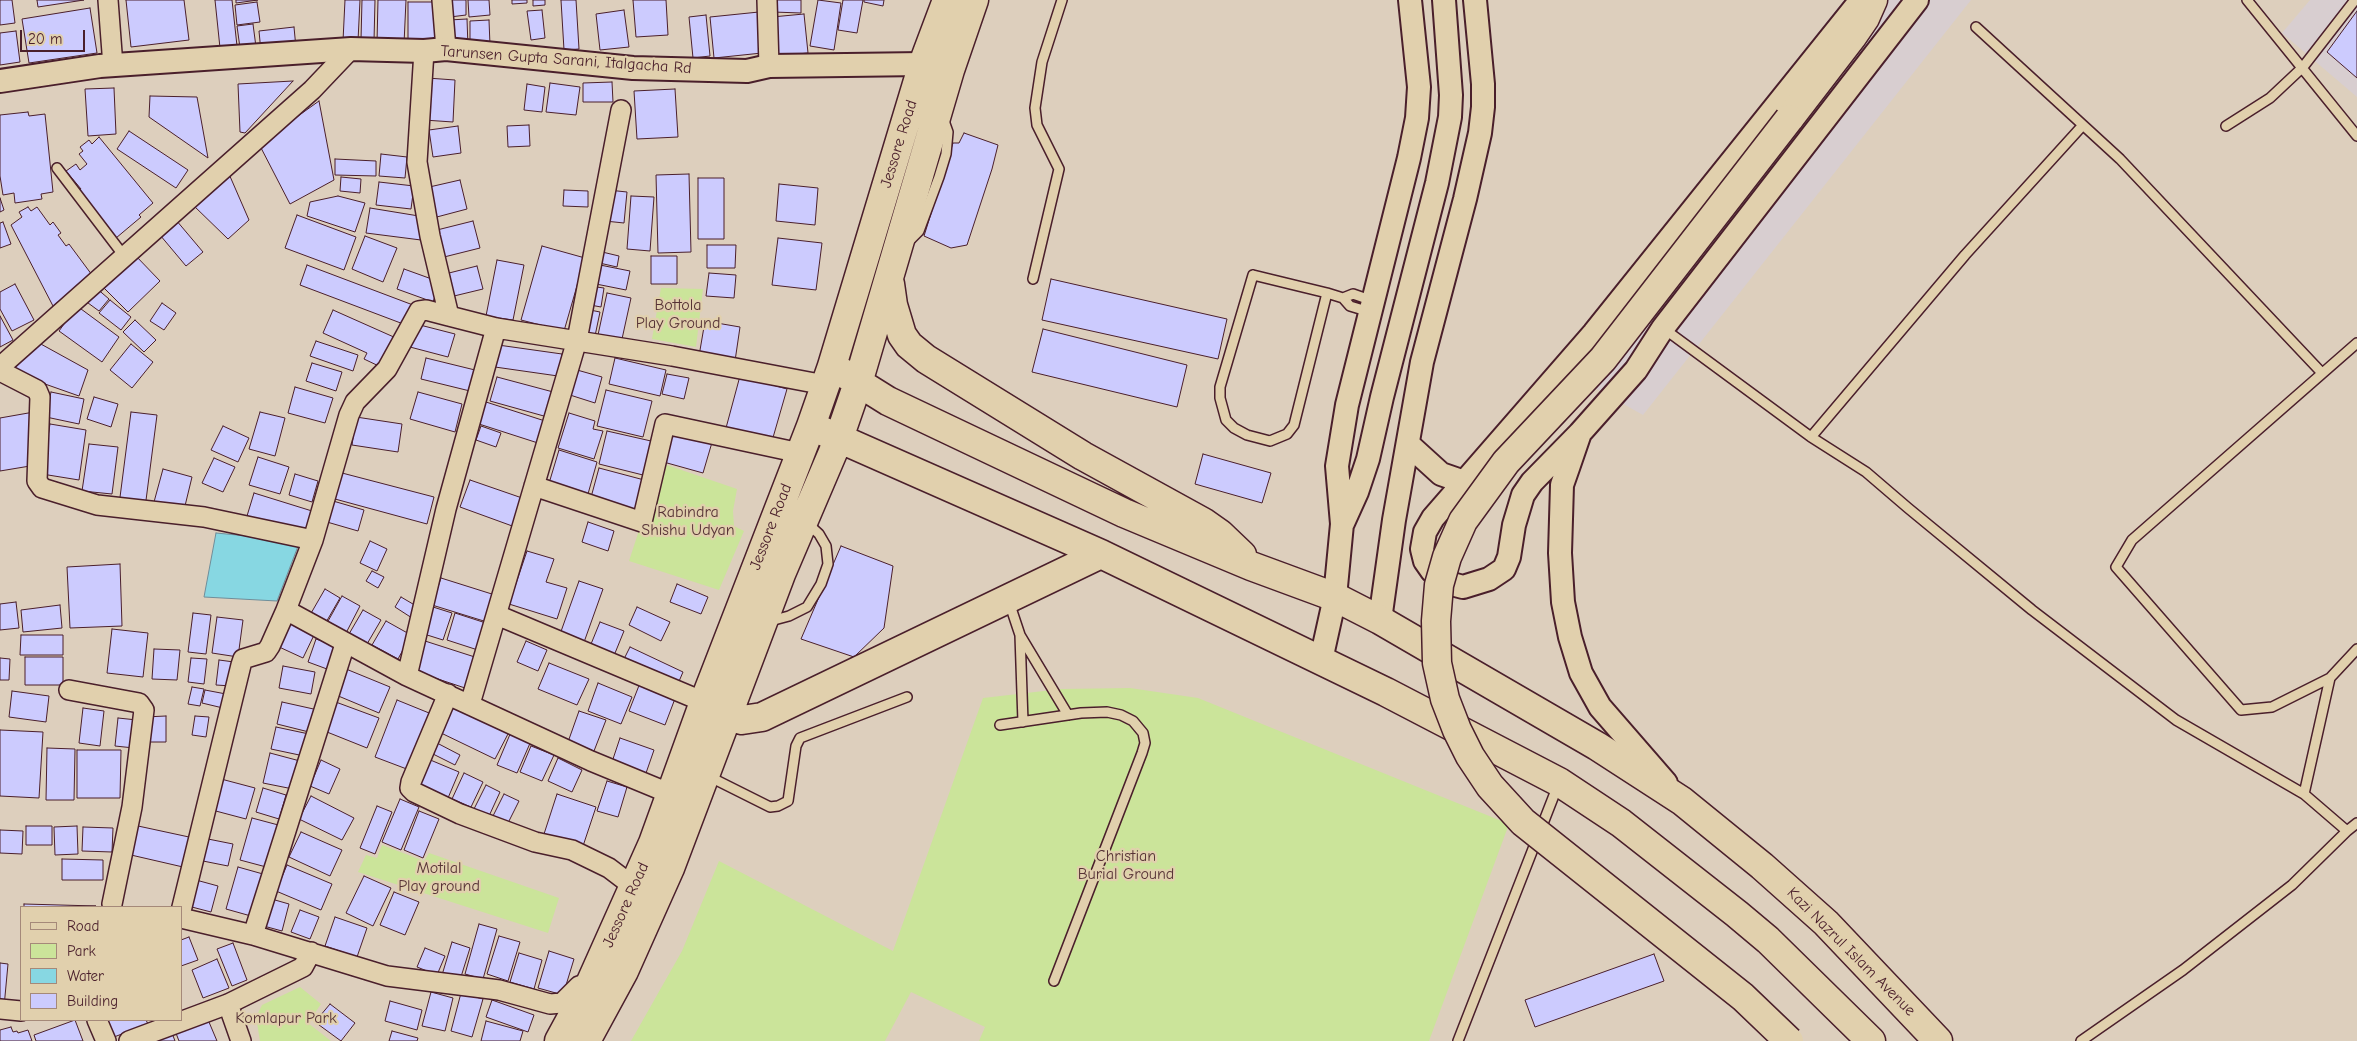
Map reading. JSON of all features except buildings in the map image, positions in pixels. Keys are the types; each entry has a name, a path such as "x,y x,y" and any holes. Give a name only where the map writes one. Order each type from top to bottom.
{"main road":[{"name":"Jessore Road","path":"586,1041 634,887 811,426 923,64 946,0"},
{"name":"Jessore Road","path":"559,1041 601,989 624,971 670,868 764,619 839,438 858,383 938,111 974,0"},
{"path":"1789,1041 1721,979 1523,822 1490,786 1470,756 1445,699 1437,663 1436,621 1439,585 1447,557 1463,520 1506,462 1603,359 1852,37 1865,18 1873,0"},
{"path":"889,275 898,325 909,345 926,359 1083,456 1203,522 1231,543 1251,566"},
{"name":"Kazi Nazrul Islam Avenue","path":"828,376 858,383 888,401 1124,513 1251,566 1334,597 1380,620 1561,724 1682,801 1762,866 1826,923 1938,1041"},
{"path":"811,426 1101,554 1321,660 1559,782 1621,823 1737,914 1775,947 1871,1041"},
{"path":"728,716 742,720 762,717 1101,554"}],"street":[{"path":"108,0 112,66"},
{"path":"442,0 446,49"},
{"path":"767,0 769,66"},
{"path":"1321,660 1334,597 1342,524 1338,455 1346,406 1417,118 1419,87 1410,0"},
{"path":"1342,524 1357,492 1368,459 1437,183 1450,117 1452,95 1444,0"},
{"path":"1380,620 1394,520 1422,362 1465,199 1480,133 1483,84 1475,0"},
{"path":"1861,0 1594,333 1434,518 1426,532 1422,549 1425,561 1432,571 1448,583 1463,587 1489,579 1504,569 1510,557 1514,525 1523,496 1532,482 1580,433 1636,370 1663,328 1917,0"},
{"path":"312,540 204,518 97,505 42,488 37,481 40,397 37,390 0,369 124,256 312,90 351,49"},
{"name":"Tarunsen Gupta Sarani, Italgacha Rd","path":"0,81 100,66 351,49 424,51 446,49 633,68 747,70 769,66 923,64"},
{"path":"424,51 417,162 430,236 449,316"},
{"path":"470,704 577,340 621,110"},
{"path":"182,907 243,658 266,652 270,646 286,610 312,540 349,415 355,402 387,369 419,311 426,310 496,328 828,376"},
{"path":"407,676 446,510 496,328"},
{"path":"534,486 642,522 665,424 800,453"},
{"path":"1580,433 1562,485 1560,552 1563,602 1570,637 1581,673 1600,707 1682,801"},
{"path":"1408,444 1441,474 1464,482"},
{"path":"286,610 345,644 407,676 591,761 671,794"},
{"path":"497,615 704,702"},
{"path":"253,935 345,644"},
{"path":"69,690 139,703 144,710 132,806 116,906"},
{"path":"448,694 410,782 410,788 414,792 460,814 535,842 572,850 608,868 634,887"},
{"path":"182,918 253,935 387,976 499,990 550,1004 562,1002 579,986 601,989"},
{"path":"129,1041 228,1004 302,967 311,952"},
{"path":"228,1004 241,1041"},
{"path":"0,1009 20,1012"},
{"path":"97,1021 106,1041"}],"lane":[{"path":"1033,280 1059,169 1037,125 1035,108 1042,62 1062,0"},
{"path":"2247,0 2357,136"},
{"path":"2226,126 2270,98 2303,67 2356,0"},
{"path":"1976,27 2120,159 2322,373"},
{"path":"1811,437 1965,255 2083,125"},
{"path":"56,168 124,256"},
{"path":"1327,293 1294,425 1287,434 1270,441 1247,435 1234,428 1226,420 1222,411 1220,387 1252,275 1327,293 1343,298 1350,306 1371,307"},
{"path":"1663,328 1811,437 1866,472 2032,610 2176,720 2304,794 2347,831"},
{"path":"2357,343 2132,540 2116,568 2241,710 2272,707 2330,678 2357,649"},
{"path":"764,619 782,618 807,607 821,584 828,564 826,546 819,534 804,521"},
{"path":"1008,598 1020,635 1068,715"},
{"path":"1020,635 1023,722"},
{"path":"2304,794 2330,678"},
{"path":"706,774 770,807 778,806 788,801 796,746 800,738 907,697"},
{"path":"1000,725 1068,715 1107,712 1121,714 1133,721 1143,732 1145,743 1054,981"},
{"path":"1458,1041 1559,782"},
{"path":"2081,1041 2183,970 2292,885 2357,823"}],"shaded area":[{"path":"1844,0 1971,0 1643,415 1554,365"},
{"path":"2310,0 2357,0 2357,97 2282,33"}],"green space":[{"name":"Bottola Play Ground","path":"661,288 703,289 696,347 652,339"},
{"name":"Rabindra Shishu Udyan","path":"661,463 737,489 733,511 734,526 744,531 719,590 629,561"},
{"name":"Christian Burial Ground","path":"1130,688 1198,698 1509,824 1429,1041 979,1041 985,1027 911,992 885,1041 631,1041 682,951 719,861 893,951 983,698 1061,689"},
{"name":"Motilal Play ground","path":"382,845 424,861 429,853 559,898 548,933 358,872 366,855 377,858"},
{"name":"Komlapur Park","path":"300,987 321,1004 308,1023 331,1041 260,1041 256,1017 262,1005"}],"water":[{"path":"216,533 300,541 277,601 204,597"}]}
